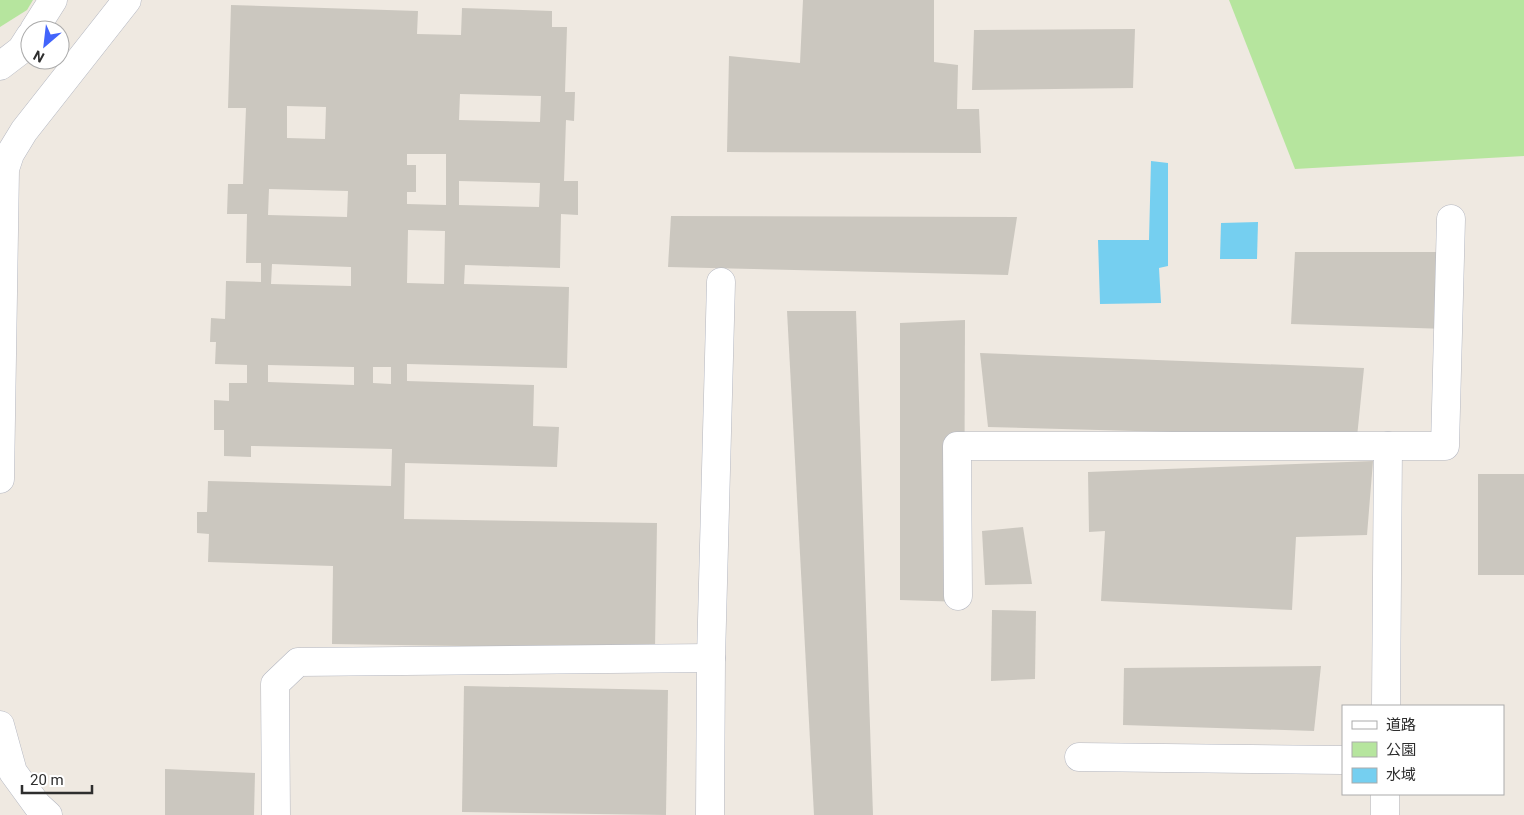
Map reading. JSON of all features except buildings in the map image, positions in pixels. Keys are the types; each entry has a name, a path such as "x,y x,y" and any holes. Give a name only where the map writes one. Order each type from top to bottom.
{"street":[{"path":"40,20 53,0"},
{"path":"0,479 5,170 10,154 24,131 127,0"},
{"path":"0,66 20,51"},
{"path":"958,596 957,446 1445,446 1451,219"},
{"path":"710,815 711,658 721,282"},
{"path":"1386,705 1388,446"},
{"path":"276,815 275,684 298,662 711,658"},
{"path":"0,725 13,772 37,805 48,815"},
{"path":"1079,757 1342,760"},
{"path":"1385,795 1385,815"}],"green space":[{"path":"0,0 33,0 27,10 0,27"},
{"path":"1229,0 1524,0 1524,156 1295,169"}],"water":[{"path":"1151,161 1168,163 1168,266 1159,268 1161,303 1100,304 1098,240 1149,240"},
{"path":"1258,222 1257,259 1220,259 1221,223"}]}
